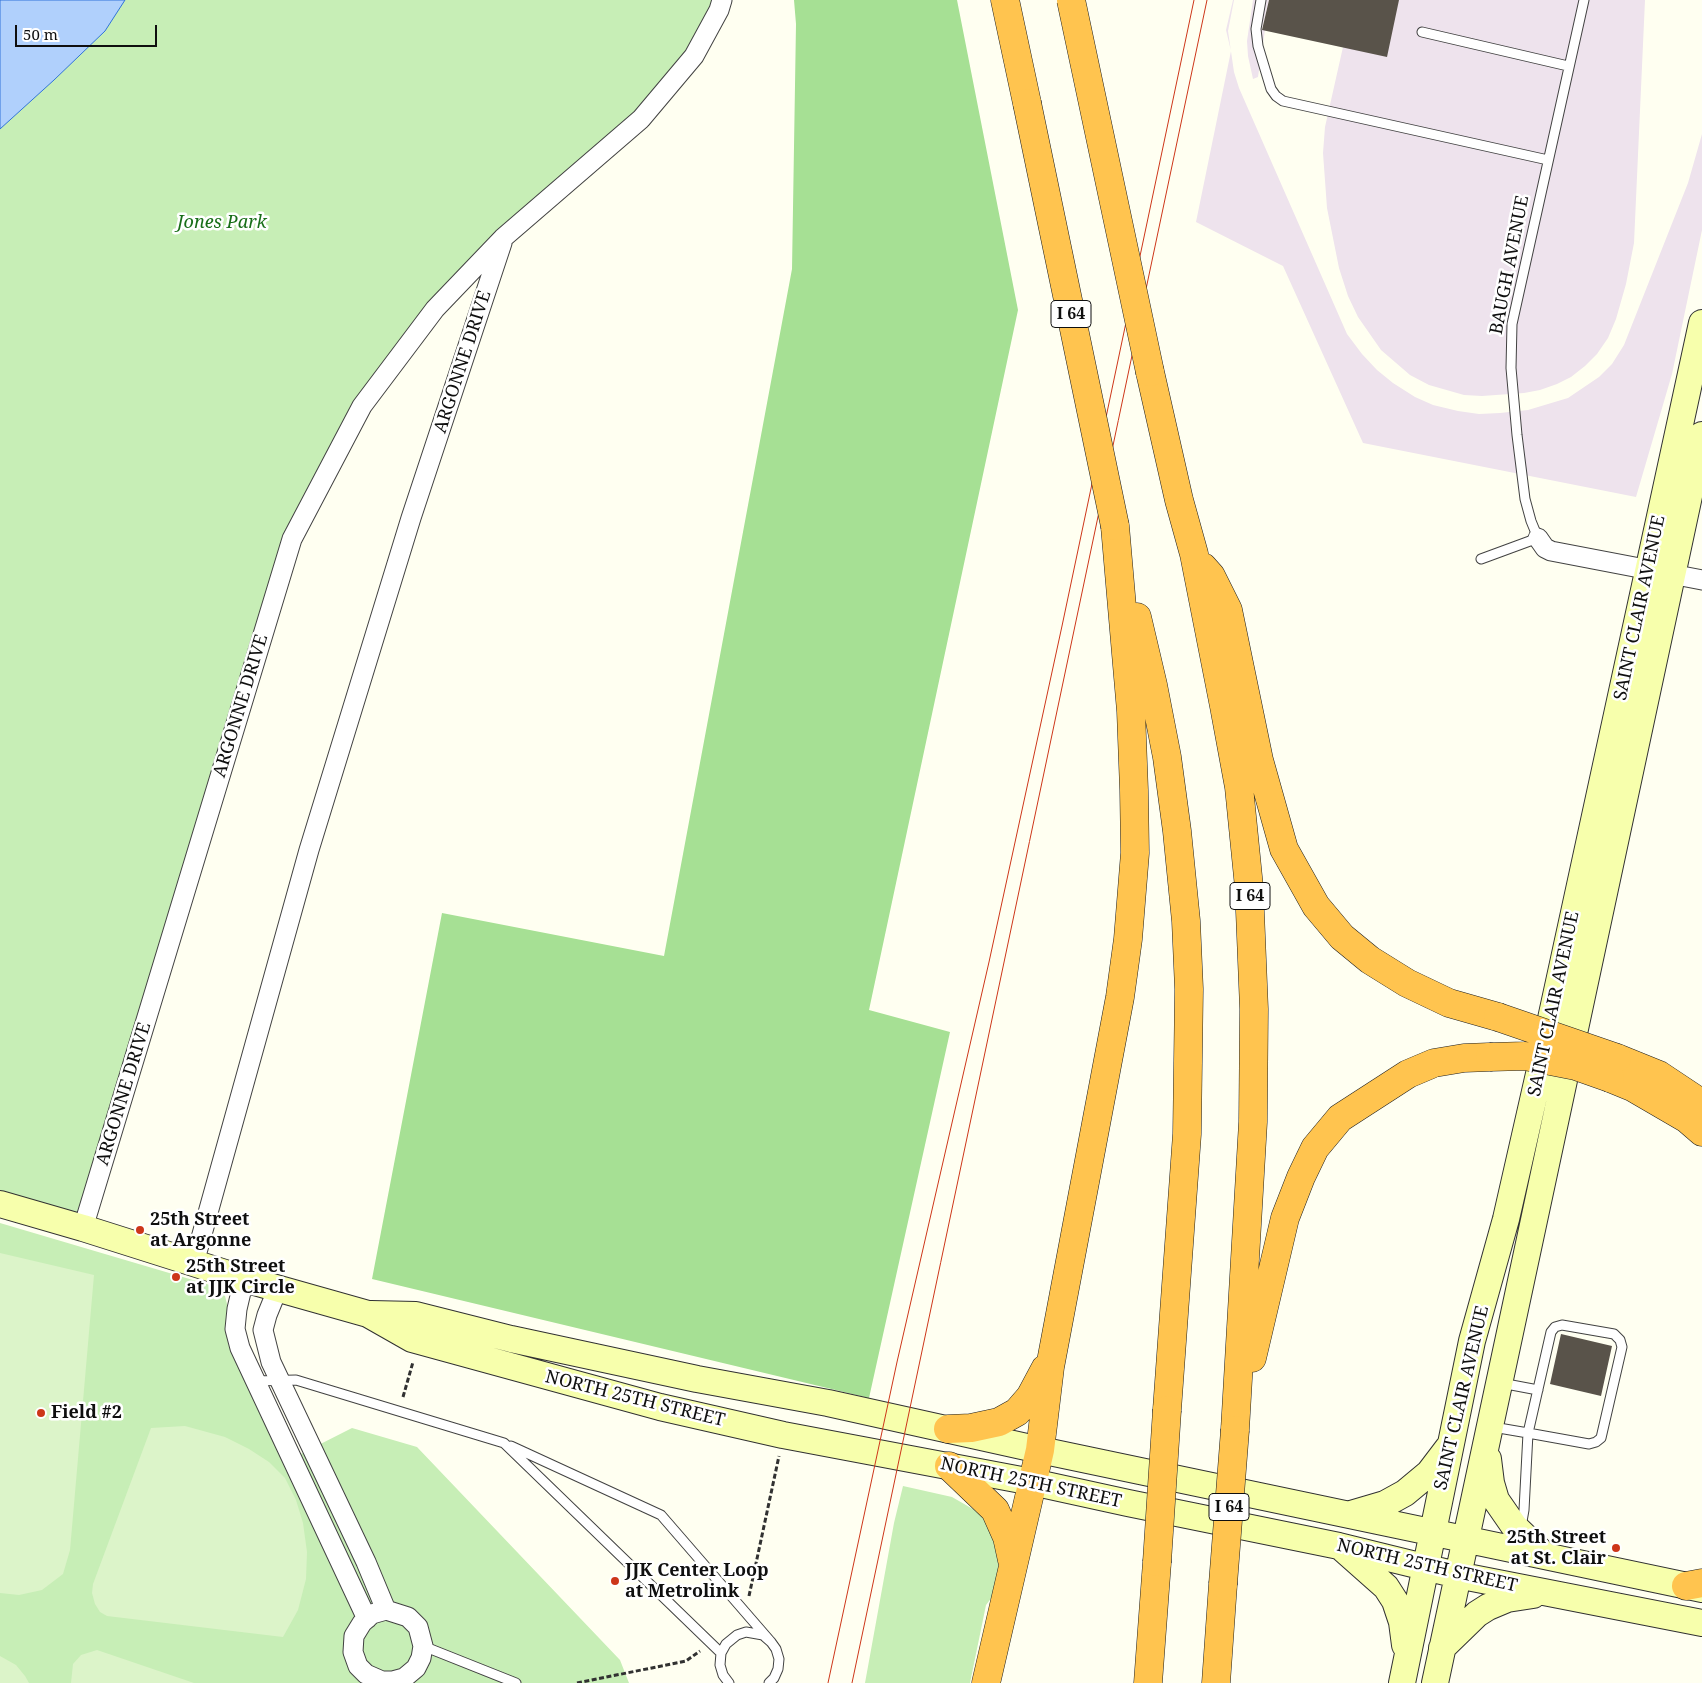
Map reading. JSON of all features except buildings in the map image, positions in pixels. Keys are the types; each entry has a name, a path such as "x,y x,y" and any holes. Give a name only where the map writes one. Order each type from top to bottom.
{"highway":[{"name":"I 64","path":"1005,0 1115,526 1153,685 1167,758 1177,831 1186,922 1189,989 1187,1134 1148,1683"},
{"name":"I 64","path":"1071,0 1150,372 1179,500 1194,554 1239,786 1249,887 1253,953 1253,1122 1235,1430 1216,1683"},
{"path":"986,1683 1040,1450 1053,1351 1120,997 1128,939 1135,844 1132,711 1115,526"},
{"path":"1194,554 1211,576 1228,610 1259,760 1284,849 1316,906 1342,937 1370,960 1407,984 1448,1003 1498,1017 1613,1068 1632,1087 1688,1119 1702,1132"},
{"path":"1235,1430 1286,1218 1300,1177 1316,1148 1340,1118 1408,1074 1434,1063 1464,1058 1490,1057 1525,1056 1576,1066 1613,1068 1659,1075 1695,1099 1702,1106"},
{"path":"948,1429 971,1428 999,1422 1017,1412 1030,1397 1053,1351"},
{"path":"949,1466 996,1510 1007,1537 1013,1566"}],"main road":[{"name":"SAINT CLAIR AVENUE","path":"1435,1683 1499,1382 1661,572 1673,452 1702,323"},
{"name":"SAINT CLAIR AVENUE","path":"1402,1683 1472,1341 1506,1219 1573,915 1661,572 1702,435"},
{"name":"NORTH 25TH STREET","path":"0,1204 244,1279 368,1314 412,1338 633,1400 783,1435 1032,1482 1340,1546 1457,1575 1702,1623"},
{"name":"NORTH 25TH STREET","path":"368,1314 416,1315 511,1339 697,1379 828,1403 1346,1515 1697,1586"},
{"path":"1488,1435 1491,1483 1496,1500 1520,1532 1545,1556"},
{"path":"1346,1515 1385,1504 1405,1493 1428,1473 1450,1445"},
{"path":"1340,1546 1386,1587 1395,1601 1402,1622 1407,1657"},
{"path":"1442,1648 1477,1614 1495,1603 1507,1598 1548,1593"}],"street":[{"name":"ARGONNE DRIVE","path":"83,1228 292,539 362,406 435,309 504,238 641,119 694,56 719,10 722,0"},
{"name":"ARGONNE DRIVE","path":"194,1263 309,850 411,518 504,238"},
{"path":"1538,538 1545,548 1551,551 1702,580"},
{"path":"244,1279 237,1308 235,1329 240,1348 366,1619"},
{"path":"278,1288 263,1330 271,1362 366,1562 386,1610"},
{"path":"386,1610 408,1617 418,1627 423,1646 421,1658 416,1668 404,1678 393,1682 382,1681 366,1674 358,1666 353,1652 354,1636 362,1622 372,1614 386,1610"}],"lane":[{"path":"1261,0 1256,29 1258,46 1271,89 1283,101 1548,160"},
{"name":"BAUGH AVENUE","path":"1538,538 1525,499 1517,435 1510,346 1512,324 1584,0"},
{"path":"1422,32 1568,66"},
{"path":"1481,559 1538,538"},
{"path":"1488,1435 1528,1433 1589,1444 1596,1442 1601,1438 1622,1347 1620,1340 1614,1334 1562,1325 1555,1327 1551,1332 1528,1433 1524,1510 1520,1532"},
{"path":"255,1381 296,1380 504,1443 661,1515 776,1649 779,1658 778,1669 774,1678 769,1683"},
{"path":"1499,1382 1538,1390"},
{"path":"504,1443 722,1653"},
{"path":"729,1683 723,1675 720,1665 726,1644 737,1635 746,1632 757,1633 771,1642"},
{"path":"423,1646 516,1683"}],"path":[{"path":"403,1397 413,1361"}],"shaded area":[{"path":"1234,0 1228,31 1231,50 1226,30"},
{"path":"1253,0 1269,0 1262,29 1265,30 1258,77 1253,79 1247,41"},
{"path":"1399,0 1645,0 1634,243 1626,284 1616,319 1608,338 1597,354 1571,377 1557,384 1524,393 1482,396 1464,395 1429,385 1410,375 1381,350 1358,317 1348,296 1339,268 1327,208 1323,153 1325,127 1343,47"},
{"path":"1231,51 1234,72 1239,88 1347,334 1377,370 1393,383 1415,397 1433,405 1458,411 1479,414 1528,410 1568,398 1599,377 1612,364 1624,345 1688,183 1702,134 1702,230 1672,374 1636,497 1363,443 1283,266 1196,222"}],"green space":[{"name":"Jones Park","path":"0,0 722,0 694,56 504,238 362,406 292,539 83,1228 0,1198"},
{"path":"794,0 957,0 1018,310 869,1010 950,1032 869,1398 372,1279 442,913 664,956 792,269 796,24"},
{"path":"0,1223 220,1288 225,1296 228,1308 226,1333 229,1346 285,1462 352,1428 417,1447 620,1660 629,1683 0,1683"},
{"name":"Field #2","path":"0,1253 94,1275 70,1550 63,1574 42,1590 19,1595 0,1593"},
{"path":"185,1426 225,1437 269,1462 285,1478 296,1500 303,1523 307,1552 306,1579 298,1610 283,1637 107,1616 100,1612 95,1604 92,1593 93,1584 151,1428"},
{"path":"903,1486 952,1497 985,1516 1001,1561 995,1593 986,1605 970,1683 865,1683 894,1523"},
{"path":"97,1650 194,1683 71,1683 73,1664 81,1655"},
{"path":"0,1656 16,1665 29,1683 0,1683"}],"water":[{"path":"0,0 125,0 105,31 0,129"}],"tram line":[{"path":"828,1683 897,1362 989,962 1194,0"},
{"path":"852,1683 1207,0"}],"place":[{"name":"25th Street at Argonne","path":"140,1230"},
{"name":"25th Street at JJK Circle","path":"176,1277"},
{"name":"Field #2","path":"41,1413"},
{"name":"25th Street at St. Clair","path":"1616,1548"},
{"name":"JJK Center Loop at Metrolink","path":"615,1581"}]}
